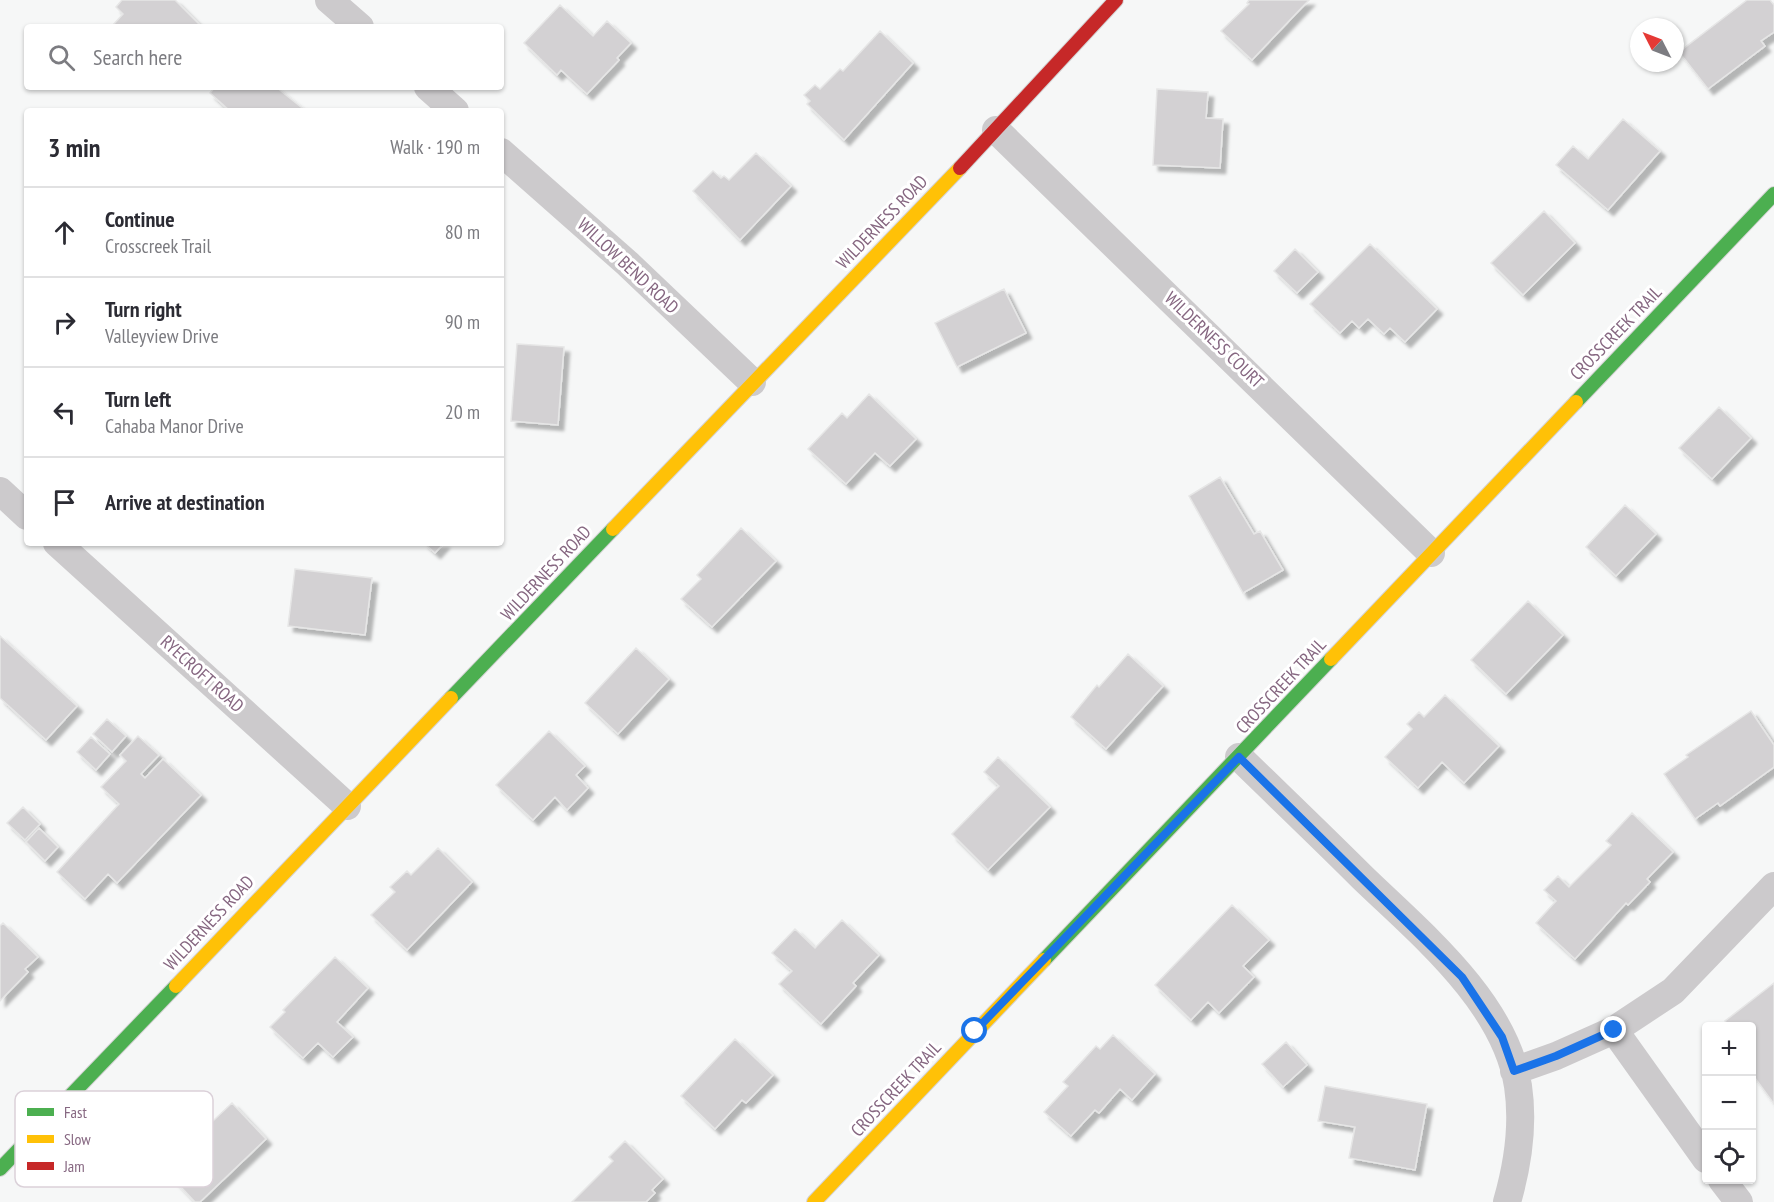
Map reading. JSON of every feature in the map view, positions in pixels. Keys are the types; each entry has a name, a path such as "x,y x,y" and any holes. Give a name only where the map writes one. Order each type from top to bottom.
{"street":[{"path":"329,0 357,24"},
{"name":"WILDERNESS ROAD","path":"75,1091 996,130 1116,0"},
{"path":"431,90 452,108"},
{"name":"WILDERNESS COURT","path":"996,130 1431,553"},
{"name":"WILLOW BEND ROAD","path":"504,155 628,264 752,382"},
{"name":"CROSSCREEK TRAIL","path":"814,1202 1774,194"},
{"path":"0,491 24,513"},
{"name":"RYECROFT ROAD","path":"60,546 347,806"},
{"path":"1239,757 1462,977 1502,1037 1514,1071 1521,1125 1516,1171 1507,1202"},
{"path":"1514,1071 1556,1056 1614,1030 1673,991 1774,886"},
{"path":"1614,1030 1702,1152"},
{"name":"WILDERNESS ROAD","path":"0,1169 15,1153"},
{"path":"1726,1184 1739,1202"}],"building":[{"path":"122,0 175,0 199,24 114,24 123,14 116,7"},
{"path":"1249,0 1309,0 1252,60 1221,31 1249,4 1247,3"},
{"path":"1747,0 1770,0 1774,5 1774,32 1761,41 1765,46 1708,89 1684,58 1684,48"},
{"path":"560,5 593,36 607,21 631,43 617,58 619,60 587,94 561,70 557,75 524,43"},
{"path":"880,31 913,63 844,140 807,104 810,101 804,95 815,85 820,89 840,69 843,71"},
{"path":"1157,89 1208,92 1206,118 1223,119 1220,168 1153,165"},
{"path":"212,90 280,90 302,108 227,108 210,93"},
{"path":"1623,119 1660,151 1608,210 1556,165 1573,146 1588,159"},
{"path":"756,153 791,186 740,240 693,191 713,171 721,178 724,176 729,180"},
{"path":"1544,211 1575,243 1523,295 1491,263"},
{"path":"1370,244 1437,309 1405,342 1390,328 1384,334 1368,319 1359,328 1352,321 1340,333 1310,304"},
{"path":"1295,249 1318,272 1297,293 1274,271"},
{"path":"1004,289 1026,333 957,367 935,323"},
{"path":"517,344 564,347 558,425 511,421"},
{"path":"869,394 916,439 890,466 875,453 846,484 808,449 842,413 847,418"},
{"path":"1719,407 1751,438 1712,479 1679,448"},
{"path":"1220,477 1254,534 1260,531 1283,570 1243,593 1189,496"},
{"path":"1625,505 1656,534 1616,576 1586,547"},
{"path":"741,528 776,561 712,627 681,599 701,579 697,575"},
{"path":"427,546 441,546 435,553"},
{"path":"295,569 372,578 365,635 288,626"},
{"path":"1528,601 1563,635 1506,694 1471,660"},
{"path":"0,636 77,706 46,740 0,698"},
{"path":"636,648 669,679 618,734 585,703"},
{"path":"1128,654 1163,686 1106,749 1071,717 1097,685 1099,687"},
{"path":"1445,695 1499,746 1464,783 1442,762 1418,788 1385,757 1412,729 1407,724 1419,712 1424,717"},
{"path":"1751,711 1774,745 1774,767 1720,806 1718,803 1695,819 1664,774 1688,757 1686,755"},
{"path":"107,719 126,736 112,752 93,734"},
{"path":"549,731 585,766 576,775 588,788 567,810 555,797 533,820 496,785"},
{"path":"138,736 159,755 141,774 145,778 163,759 201,795 117,883 108,874 85,899 57,872 119,804 101,787 126,761 120,755"},
{"path":"91,737 110,754 96,770 77,752"},
{"path":"998,757 1050,807 988,870 952,834 999,786 984,772"},
{"path":"23,807 40,824 25,840 7,823"},
{"path":"1632,813 1673,852 1647,879 1650,882 1628,905 1626,903 1575,959 1536,923 1556,901 1544,890 1558,876 1569,887 1611,845 1606,841"},
{"path":"39,828 58,847 45,861 26,842"},
{"path":"438,848 472,882 407,950 371,915 395,892 390,887 407,871 411,875"},
{"path":"1232,905 1269,940 1243,966 1254,977 1219,1013 1208,1002 1191,1020 1155,985"},
{"path":"842,920 879,955 853,983 856,986 821,1024 779,984 792,971 772,953 795,929 815,948"},
{"path":"3,923 38,957 25,969 28,972 0,1001 0,926"},
{"path":"335,957 368,988 337,1022 353,1037 333,1057 318,1043 303,1058 270,1027 285,1012 283,1010"},
{"path":"1774,983 1774,1104 1756,1079 1756,1022 1725,1021"},
{"path":"1113,1035 1155,1074 1132,1100 1120,1089 1099,1113 1095,1110 1071,1136 1044,1112 1068,1086 1063,1082 1096,1046 1100,1049"},
{"path":"735,1039 773,1075 746,1103 742,1100 715,1129 681,1096"},
{"path":"1286,1042 1307,1065 1283,1087 1262,1064"},
{"path":"1325,1086 1427,1104 1415,1170 1349,1158 1355,1127 1318,1121"},
{"path":"232,1103 266,1139 200,1202 195,1202 181,1187 213,1187 213,1121"},
{"path":"625,1141 663,1179 652,1190 655,1193 646,1202 572,1202 613,1161 609,1157"}],"traffic: fast":[{"path":"1576,402 1774,194"},
{"path":"451,698 613,529"},
{"path":"1044,960 1331,659"},
{"path":"75,1091 176,986"},
{"path":"0,1169 15,1153"}],"traffic: slow":[{"path":"613,529 960,168"},
{"path":"1331,659 1576,402"},
{"path":"176,986 451,698"},
{"path":"814,1202 1044,960"}],"traffic: jam":[{"path":"960,168 1116,0"}],"route":[{"path":"975,1031 1239,757 1462,977 1485,1008 1502,1037 1514,1071 1556,1056 1614,1030"}]}
